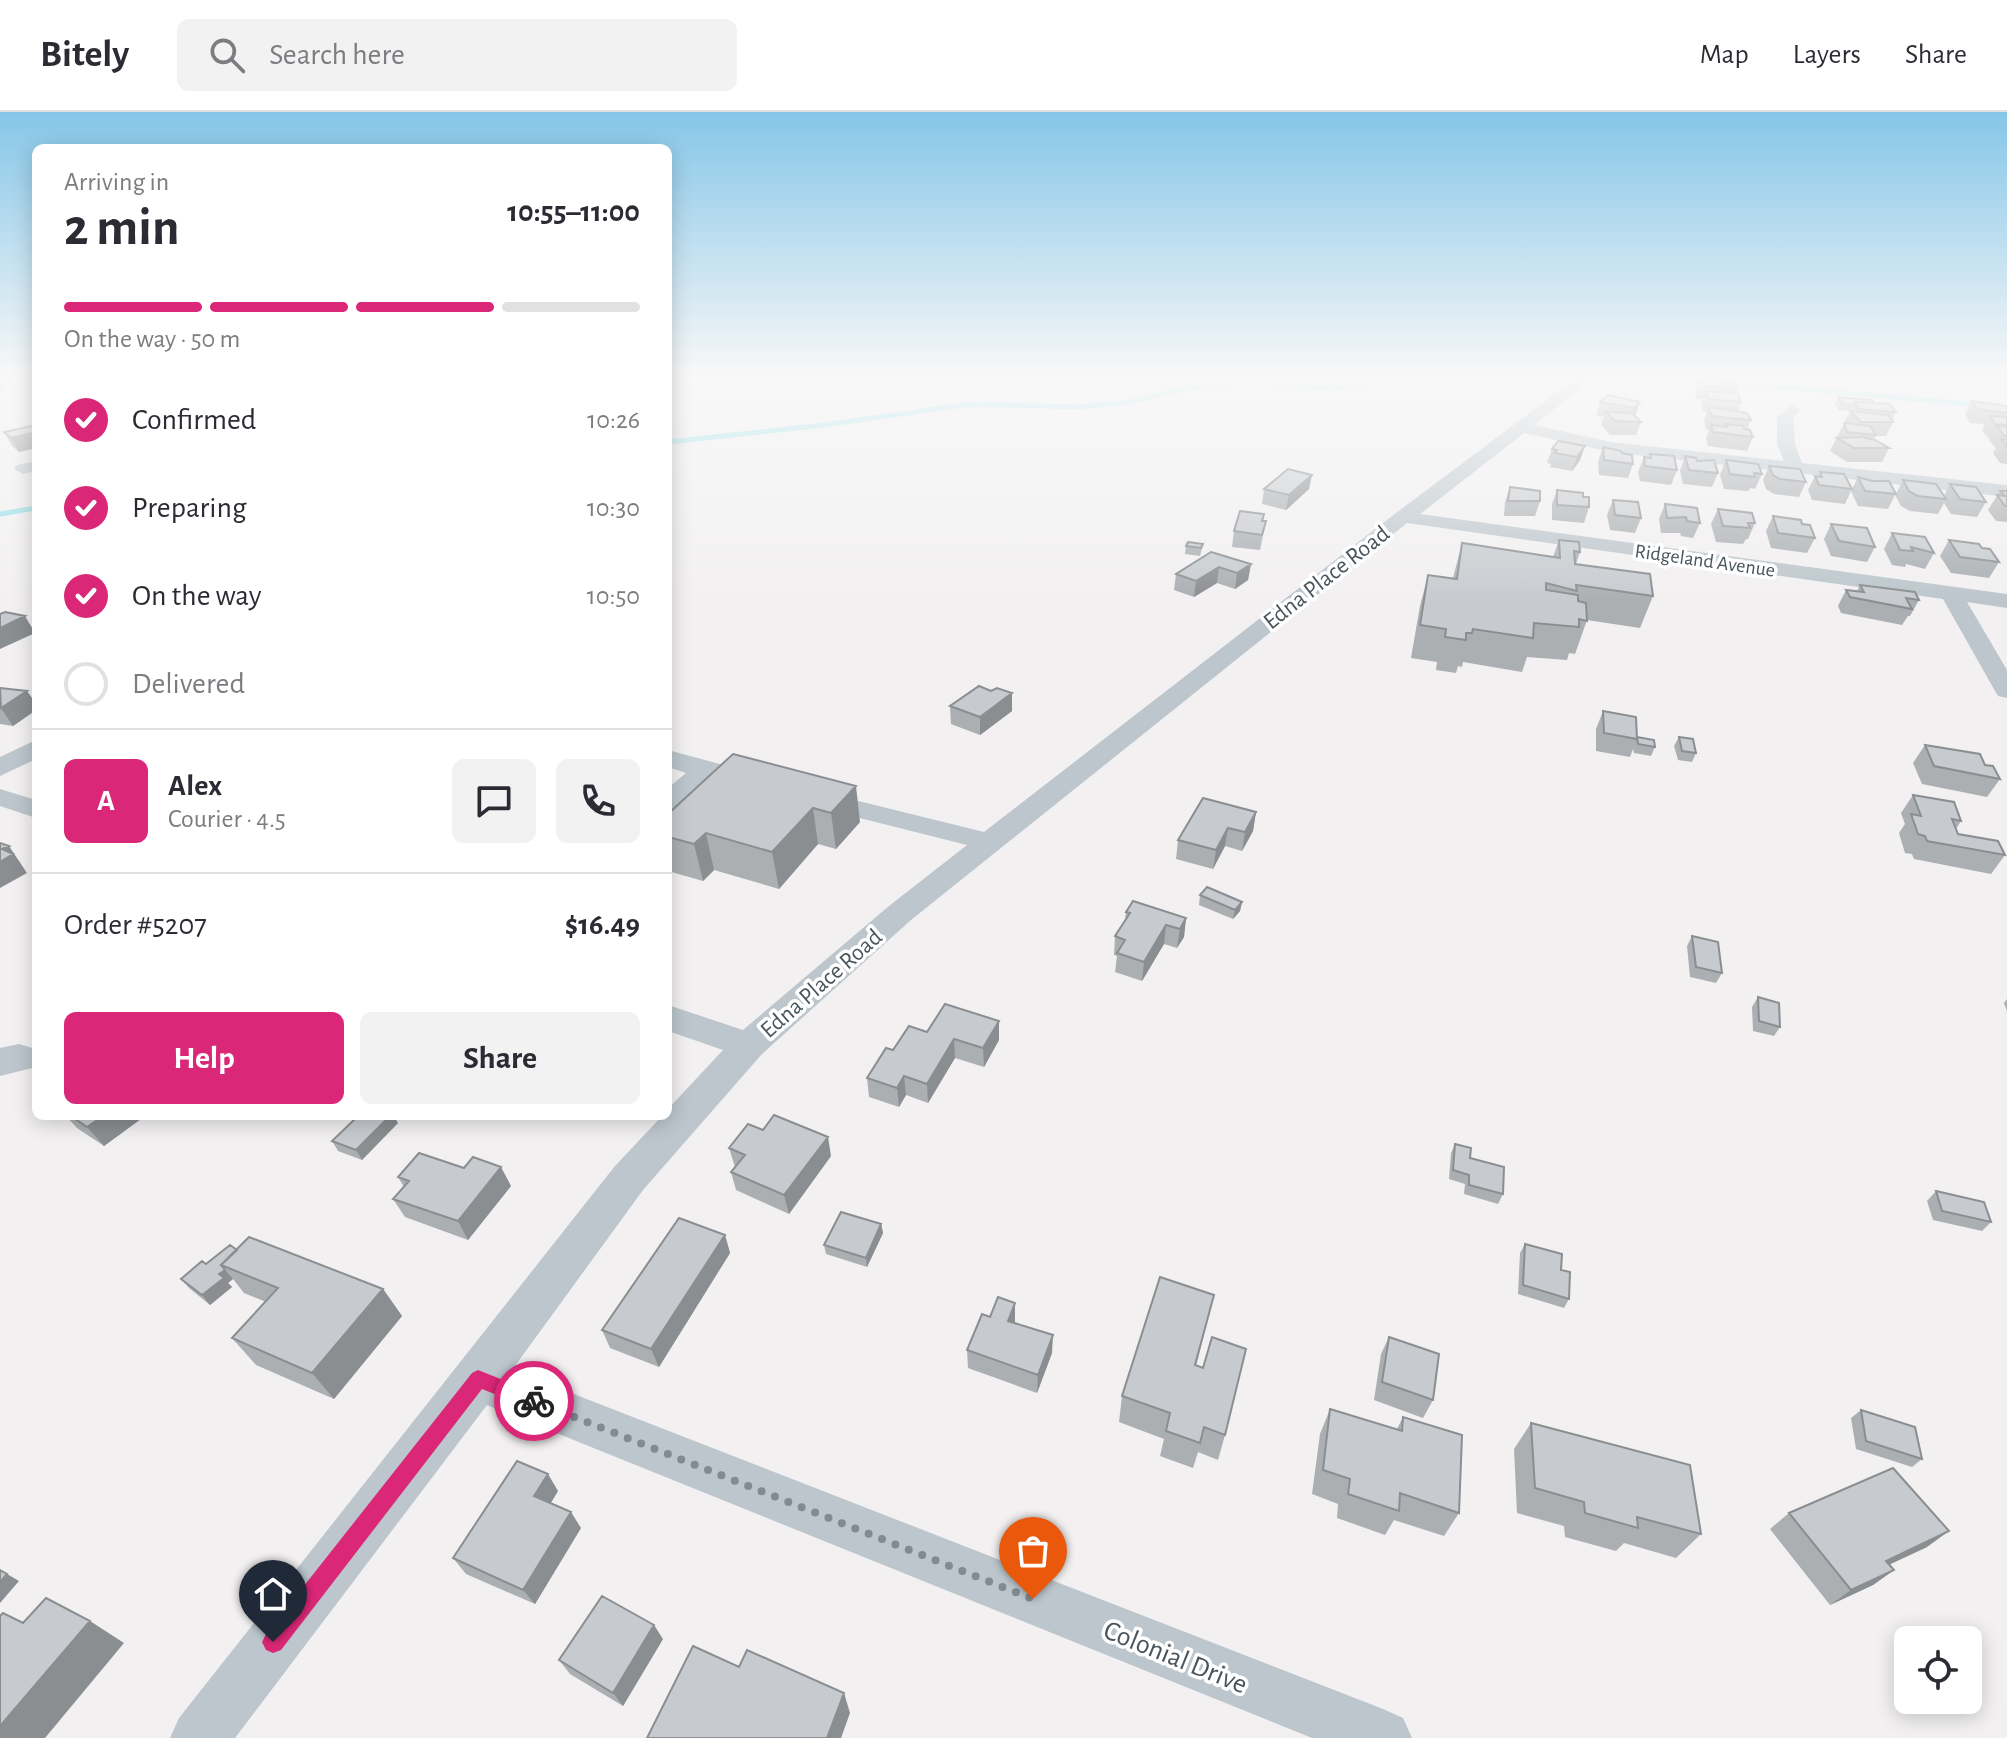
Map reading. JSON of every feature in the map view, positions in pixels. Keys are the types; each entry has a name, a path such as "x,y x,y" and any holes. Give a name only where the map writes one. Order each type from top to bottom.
{"street":[{"name":"Edna Place Road","path":"199,1738 478,1379 629,1178 749,1045 900,913 1490,451"},
{"path":"1645,451 2007,491"},
{"path":"1790,451 1795,468"},
{"name":"Ridgeland Avenue","path":"1403,517 2007,601"},
{"path":"1951,593 2007,691"},
{"path":"0,768 32,750"},
{"path":"672,759 989,842"},
{"path":"672,799 706,770"},
{"path":"0,797 32,808"},
{"path":"672,1019 749,1045"},
{"name":"Colonial Drive","path":"478,1379 1383,1738"}],"building":[{"path":"1556,451 1581,451 1577,457 1555,453"},
{"path":"1603,451 1620,451 1632,455 1633,464 1604,460"},
{"path":"1650,454 1674,456 1677,470 1645,466 1644,457 1651,458"},
{"path":"1685,456 1697,461 1714,460 1718,473 1689,470"},
{"path":"1726,460 1758,464 1762,474 1754,473 1755,477 1730,474"},
{"path":"1769,466 1800,469 1806,482 1780,479 1773,475"},
{"path":"1288,469 1312,475 1289,495 1264,489"},
{"path":"1820,472 1844,474 1852,489 1819,485 1815,476 1822,477"},
{"path":"1858,477 1889,481 1896,494 1865,491"},
{"path":"1903,480 1936,484 1946,499 1918,496 1909,491"},
{"path":"1950,484 1976,487 1986,502 1960,499"},
{"path":"1510,487 1540,491 1540,501 1508,501"},
{"path":"1557,490 1583,493 1583,497 1589,497 1589,507 1557,505"},
{"path":"2000,491 2007,491 2007,506 1997,495 2005,496"},
{"path":"1613,500 1638,502 1641,518 1615,515"},
{"path":"1665,504 1697,508 1700,523 1687,521 1686,517 1667,518"},
{"path":"1718,509 1752,513 1755,523 1748,523 1750,528 1723,526"},
{"path":"1240,511 1264,514 1262,521 1266,521 1262,535 1234,531"},
{"path":"1773,516 1801,520 1802,524 1810,525 1815,538 1778,533"},
{"path":"1831,524 1867,528 1875,547 1839,541"},
{"path":"1892,533 1925,537 1934,553 1911,547 1913,551 1900,550"},
{"path":"1559,540 1579,542 1580,552 1574,551 1575,564 1650,574 1653,596 1576,585 1577,591 1546,583 1546,590 1578,595 1578,601 1586,603 1587,621 1579,619 1579,627 1534,623 1533,638 1473,629 1472,633 1466,633 1466,640 1445,637 1446,629 1420,625 1428,575 1457,579 1462,543 1560,558"},
{"path":"1949,540 1979,544 1982,548 1990,549 1999,562 1960,557"},
{"path":"1188,542 1203,544 1201,548 1186,546"},
{"path":"1211,552 1251,564 1237,573 1219,567 1196,581 1176,574"},
{"path":"1860,585 1915,592 1919,600 1906,598 1912,609 1850,597 1846,590 1864,592"},
{"path":"0,614 25,616 0,628"},
{"path":"979,686 991,691 997,688 1012,693 980,717 950,706"},
{"path":"0,688 27,691 1,708"},
{"path":"1603,711 1636,717 1637,739 1604,733"},
{"path":"1637,737 1654,740 1655,747 1638,744"},
{"path":"1679,737 1693,739 1696,753 1682,751"},
{"path":"1925,745 1980,754 1985,765 1993,766 2000,779 1934,766"},
{"path":"733,754 856,786 831,813 813,808 772,852 706,833 694,844 672,838 672,810"},
{"path":"1913,795 1954,802 1961,821 1952,819 1958,834 1998,841 2005,855 1927,841 1925,836 1918,834 1911,814 1921,816"},
{"path":"1203,798 1256,812 1245,832 1228,828 1216,850 1178,840"},
{"path":"0,843 9,846 2,849 13,854 0,862"},
{"path":"1207,887 1242,902 1235,910 1200,895"},
{"path":"1133,901 1186,918 1180,929 1166,925 1144,962 1117,953 1125,940 1115,936 1130,913 1126,912"},
{"path":"1692,936 1718,942 1722,973 1696,967"},
{"path":"1758,997 1779,1003 1780,1027 1759,1021"},
{"path":"945,1004 999,1021 983,1048 954,1039 927,1084 904,1076 897,1088 867,1078 886,1048 893,1050 909,1026 927,1032"},
{"path":"774,1115 828,1137 784,1195 731,1172 745,1155 729,1148 748,1124 763,1130"},
{"path":"77,1120 97,1120 87,1127"},
{"path":"354,1120 386,1120 356,1150 332,1141"},
{"path":"1455,1144 1471,1148 1470,1158 1504,1167 1503,1194 1469,1185 1469,1175 1453,1170"},
{"path":"419,1153 464,1168 473,1157 501,1167 458,1221 393,1199 409,1181 398,1177"},
{"path":"1936,1191 1984,1202 1991,1222 1942,1211"},
{"path":"841,1212 881,1224 866,1258 824,1245"},
{"path":"679,1218 725,1235 651,1349 602,1330"},
{"path":"249,1237 383,1289 312,1373 232,1338 278,1288 221,1265"},
{"path":"1525,1244 1562,1254 1561,1270 1570,1272 1569,1299 1523,1285"},
{"path":"230,1245 237,1250 221,1265 225,1270 219,1274 224,1278 202,1295 181,1279 202,1261 206,1264"},
{"path":"1160,1277 1214,1295 1195,1365 1203,1368 1212,1337 1246,1349 1225,1435 1204,1427 1200,1443 1166,1431 1170,1413 1122,1396"},
{"path":"998,1297 1015,1303 1008,1321 1053,1335 1038,1375 967,1350 982,1314 990,1317"},
{"path":"1389,1337 1439,1354 1433,1400 1382,1382"},
{"path":"1330,1409 1402,1431 1403,1417 1462,1435 1459,1513 1400,1493 1399,1511 1348,1494 1350,1479 1323,1470"},
{"path":"1861,1410 1915,1427 1922,1459 1866,1441"},
{"path":"1531,1423 1690,1465 1701,1534 1637,1517 1638,1528 1585,1513 1584,1502 1535,1488"},
{"path":"517,1461 548,1474 534,1496 571,1512 523,1590 453,1558"},
{"path":"1893,1468 1949,1531 1886,1561 1894,1570 1851,1590 1789,1513"},
{"path":"0,1570 7,1574 0,1582"},
{"path":"602,1596 654,1625 613,1693 559,1660"},
{"path":"46,1598 90,1621 0,1726 0,1616 3,1613 23,1623"},
{"path":"693,1646 739,1667 747,1650 844,1693 827,1738 647,1738"}],"waterway":[{"path":"0,514 32,509"}],"way so far":[{"path":"534,1401 1033,1599"}],"route":[{"path":"273,1642 478,1379 534,1401"}]}
